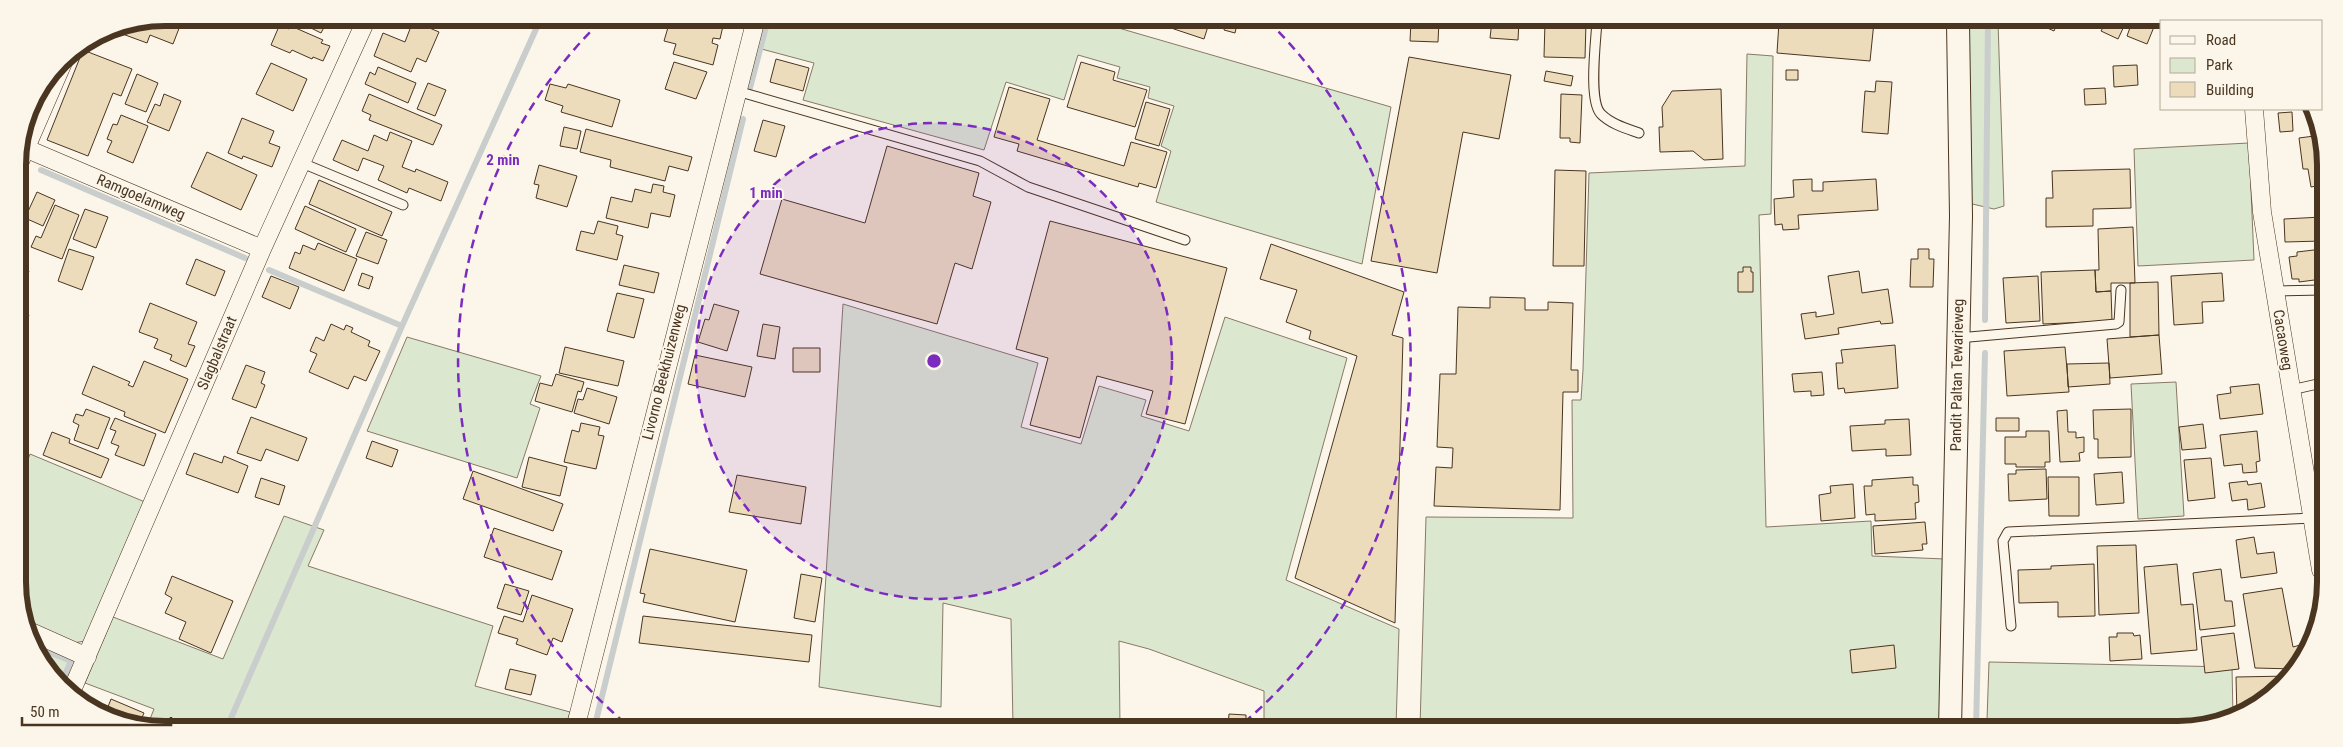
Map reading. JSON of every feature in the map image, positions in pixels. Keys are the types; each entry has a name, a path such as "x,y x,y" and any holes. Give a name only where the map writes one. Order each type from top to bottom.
{"street":[{"name":"Slagbalstraat","path":"74,686 262,248 362,26"},
{"name":"Livorno Beekhuizenweg","path":"577,721 754,26"},
{"name":"Pandit Paltan Tewarieweg","path":"1950,720 1961,216 1958,26"},
{"path":"31,131 52,85"},
{"name":"Cacaoweg","path":"2254,110 2262,212 2317,547"},
{"name":"Ramgoelamweg","path":"28,149 262,248"},
{"path":"38,635 87,657"}],"lane":[{"path":"1597,26 1594,96 1599,112 1613,123 1638,133"},
{"path":"737,91 980,161 1028,187 1186,240"},
{"path":"302,163 403,205"},
{"path":"1958,338 2116,324 2118,322 2121,290"},
{"path":"2275,290 2317,290"},
{"path":"2291,390 2317,384"},
{"path":"2011,626 2003,541 2008,532 2312,518"}],"green space":[{"path":"759,26 1112,26 1391,107 1362,264 1156,202 1171,151 1161,146 1174,106 1148,98 1150,87 1117,78 1120,67 1078,55 1064,100 1006,82 984,150 803,100 814,63 754,47"},
{"path":"1967,26 1998,26 2004,206 1994,209 1968,203"},
{"path":"1747,54 1773,56 1771,214 1759,215 1766,527 1871,521 1872,556 1945,559 1942,720 1420,720 1426,517 1573,518 1572,400 1581,400 1589,173 1745,166"},
{"path":"2249,143 2254,260 2138,266 2134,149"},
{"path":"843,304 1038,363 1021,427 1081,444 1099,386 1146,400 1141,416 1189,431 1225,317 1347,358 1286,580 1399,629 1396,720 1264,720 1264,691 1149,649 1119,641 1120,721 1013,721 1011,619 943,603 941,707 819,687"},
{"path":"407,337 541,376 530,404 540,408 517,478 367,431"},
{"path":"2176,382 2184,516 2138,519 2131,384"},
{"path":"30,454 145,502 85,641 73,643 34,626 27,600 26,582 26,464"},
{"path":"284,516 324,530 308,566 493,626 475,686 570,712 567,721 150,720 154,709 85,683 113,617 223,659"},
{"path":"41,642 76,660 69,682 55,666"},
{"path":"1989,662 2232,667 2233,709 2205,718 2187,720 1987,720"}],"building":[{"path":"180,26 173,44 150,35 147,43 122,34 147,27"},
{"path":"279,26 289,29 291,26 323,40 321,43 330,46 323,61 313,57 312,59 292,50 290,53 271,45"},
{"path":"307,26 325,26 321,33"},
{"path":"411,26 425,26 439,32 426,62 417,58 411,72 374,56 383,33 405,42"},
{"path":"668,26 723,26 720,39 713,38 712,43 718,45 713,65 673,54 676,44 664,41"},
{"path":"1165,26 1208,26 1204,39"},
{"path":"1225,26 1237,26 1235,33 1224,30"},
{"path":"1411,26 1439,26 1438,42 1410,41"},
{"path":"1491,26 1519,26 1518,40 1490,38"},
{"path":"1545,26 1586,26 1585,58 1544,57"},
{"path":"1779,26 1874,26 1870,61 1777,53"},
{"path":"2043,26 2056,26 2054,31"},
{"path":"2104,26 2124,26 2118,39 2101,31"},
{"path":"2131,26 2154,26 2147,44 2127,36"},
{"path":"86,51 132,69 121,96 113,93 88,156 47,140 81,56"},
{"path":"1409,57 1511,75 1499,139 1463,132 1437,273 1371,261"},
{"path":"776,59 809,68 803,91 770,82"},
{"path":"674,62 707,72 696,99 665,89"},
{"path":"1081,62 1115,72 1113,80 1147,90 1135,127 1067,107"},
{"path":"271,63 307,79 293,111 256,94"},
{"path":"2137,65 2138,85 2114,87 2113,66"},
{"path":"378,67 416,83 408,103 365,84 370,72 375,75"},
{"path":"1786,70 1798,70 1798,80 1786,80"},
{"path":"1546,71 1573,76 1571,86 1544,81"},
{"path":"137,74 158,83 146,112 125,104"},
{"path":"1876,81 1892,82 1888,134 1862,132 1865,91 1875,92"},
{"path":"428,83 446,90 435,116 417,109"},
{"path":"550,84 566,88 568,84 620,100 612,127 561,112 563,106 545,100"},
{"path":"1009,87 1050,99 1037,140 1124,166 1131,142 1167,152 1156,188 1139,183 1138,187 1017,151 1019,144 994,137"},
{"path":"2105,88 2106,104 2085,105 2084,89"},
{"path":"1721,89 1723,159 1704,160 1693,151 1660,152 1659,127 1663,127 1662,107 1672,91"},
{"path":"164,94 181,101 169,131 147,122 155,104 160,106"},
{"path":"369,94 442,125 433,145 369,120 371,115 362,111"},
{"path":"1561,94 1582,95 1580,143 1570,142 1570,138 1560,138"},
{"path":"1146,102 1170,109 1159,146 1135,139"},
{"path":"2292,112 2293,131 2280,132 2278,113"},
{"path":"121,115 148,126 133,163 107,152 112,141 107,139 113,124 117,125"},
{"path":"242,118 274,131 269,143 280,147 272,167 243,156 242,159 228,153"},
{"path":"763,120 785,126 776,157 754,151"},
{"path":"564,127 581,131 577,149 560,146"},
{"path":"586,129 692,157 688,171 669,166 665,181 610,167 611,160 580,152"},
{"path":"390,132 412,141 402,167 415,172 416,169 448,182 441,201 409,188 407,193 378,180 384,166 363,158 358,171 333,160 342,140 368,151 374,135 387,141"},
{"path":"2313,136 2316,147 2317,186 2311,187 2308,169 2303,169 2299,138"},
{"path":"887,146 979,173 973,196 991,202 972,269 955,263 937,324 760,274 782,199 865,223"},
{"path":"207,152 257,175 241,210 191,187"},
{"path":"539,165 577,176 567,207 536,198 539,185 534,184"},
{"path":"2130,169 2131,208 2093,209 2093,226 2046,227 2046,198 2053,198 2052,171"},
{"path":"1555,170 1586,171 1584,266 1553,266"},
{"path":"1812,179 1812,191 1823,191 1823,182 1876,179 1878,210 1798,215 1799,229 1783,230 1782,224 1775,225 1774,199 1794,197 1793,180"},
{"path":"319,180 392,212 382,236 309,204"},
{"path":"653,184 664,186 663,192 675,195 670,217 651,213 648,228 606,218 611,197 632,202 635,189 651,193"},
{"path":"37,192 55,200 43,226 27,219 27,214"},
{"path":"55,205 79,215 62,259 31,247 36,236 41,238"},
{"path":"305,206 356,229 346,252 295,229"},
{"path":"85,209 108,217 96,248 73,239"},
{"path":"2317,217 2317,241 2285,242 2284,219"},
{"path":"598,221 618,226 616,234 623,236 617,260 576,250 581,231 594,234"},
{"path":"1050,221 1227,268 1185,424 1146,414 1153,391 1097,376 1080,438 1030,425 1048,358 1016,349"},
{"path":"2133,227 2135,283 2111,283 2111,291 2096,292 2095,270 2099,270 2098,229"},
{"path":"366,232 387,240 378,264 356,256"},
{"path":"318,243 357,259 344,291 289,268 295,252 300,254 303,245 315,250"},
{"path":"1271,244 1404,292 1392,335 1403,338 1395,623 1295,578 1357,356 1309,339 1311,331 1286,322 1297,290 1260,279"},
{"path":"69,249 94,257 82,290 58,281"},
{"path":"1918,249 1929,249 1929,259 1934,259 1933,287 1910,287 1911,259 1918,259"},
{"path":"2317,250 2317,280 2299,282 2299,279 2292,279 2289,257 2297,256 2297,252"},
{"path":"196,259 225,271 215,296 186,284"},
{"path":"624,265 659,273 654,293 619,285"},
{"path":"1743,267 1751,267 1751,272 1753,272 1753,292 1738,292 1738,272 1743,272"},
{"path":"2095,270 2096,292 2111,291 2112,321 2043,324 2041,272"},
{"path":"1859,271 1862,293 1888,289 1893,323 1881,324 1880,321 1838,328 1839,334 1805,339 1801,314 1816,312 1816,317 1834,314 1828,276"},
{"path":"362,273 373,277 369,289 358,285"},
{"path":"2222,273 2224,301 2202,302 2203,323 2174,325 2171,276"},
{"path":"271,276 299,287 290,309 262,297"},
{"path":"2038,276 2040,321 2006,323 2003,278"},
{"path":"2158,282 2159,335 2130,337 2130,283"},
{"path":"617,293 644,299 634,338 607,331"},
{"path":"1490,297 1525,298 1525,310 1548,310 1548,302 1573,303 1571,370 1578,370 1578,392 1563,392 1560,510 1434,506 1436,467 1452,468 1453,448 1437,447 1440,374 1456,374 1458,307 1490,308"},
{"path":"150,303 197,322 188,344 195,346 186,367 170,360 172,355 154,348 158,339 139,332"},
{"path":"714,304 739,311 727,351 698,342 705,319 709,320"},
{"path":"331,324 344,330 346,325 353,328 351,332 370,341 368,346 380,351 366,381 354,376 348,389 309,372 317,354 310,351 316,337 324,341"},
{"path":"763,324 780,327 775,359 757,356"},
{"path":"2159,335 2162,374 2110,378 2107,339"},
{"path":"1895,345 1898,388 1845,393 1844,388 1838,389 1836,363 1843,363 1841,350"},
{"path":"565,347 624,361 618,386 559,373"},
{"path":"2065,347 2069,392 2007,396 2004,351"},
{"path":"793,348 820,348 820,372 793,372"},
{"path":"695,355 752,367 745,397 688,384"},
{"path":"144,361 188,379 165,433 124,416 125,412 82,394 93,366 130,382 128,385 133,387"},
{"path":"2109,363 2110,384 2068,387 2067,364"},
{"path":"246,365 265,372 261,383 265,385 256,408 232,399"},
{"path":"1822,372 1824,395 1811,396 1811,391 1794,392 1792,374"},
{"path":"556,374 584,382 581,392 578,391 572,412 535,401 540,383 552,386"},
{"path":"2259,384 2263,414 2220,419 2217,395 2231,393 2230,387"},
{"path":"587,388 617,397 609,424 574,413 578,399 583,400"},
{"path":"86,409 110,418 98,449 74,440 79,425 73,422 76,414 83,416"},
{"path":"2131,409 2131,457 2098,458 2098,439 2094,439 2093,410"},
{"path":"2067,410 2068,432 2076,432 2076,438 2084,437 2084,452 2079,453 2080,461 2060,462 2057,411"},
{"path":"251,417 307,438 298,461 266,449 261,461 237,453"},
{"path":"115,418 156,434 144,466 115,455 119,446 111,443 116,431 110,429"},
{"path":"1996,418 2019,418 2019,431 1996,431"},
{"path":"1909,419 1911,455 1886,456 1886,449 1852,451 1850,426 1885,424 1885,420"},
{"path":"581,423 600,427 598,435 604,436 596,469 564,462 572,430 579,432"},
{"path":"2203,424 2206,448 2182,450 2179,427"},
{"path":"2026,431 2049,431 2050,462 2045,462 2045,467 2016,467 2016,464 2005,464 2005,437 2026,437"},
{"path":"2257,431 2260,461 2256,462 2257,472 2243,473 2242,464 2224,466 2220,435"},
{"path":"52,432 70,439 69,443 109,459 101,478 43,455"},
{"path":"372,441 398,450 392,467 366,458"},
{"path":"194,453 222,463 224,456 248,466 238,493 186,474"},
{"path":"529,457 567,467 560,496 522,487"},
{"path":"2211,458 2215,498 2188,501 2184,460"},
{"path":"2046,469 2047,499 2009,501 2008,474 2016,474 2016,470"},
{"path":"473,471 563,504 553,531 463,499"},
{"path":"2122,472 2124,503 2096,505 2094,474"},
{"path":"737,475 806,487 801,524 729,512"},
{"path":"1913,477 1913,485 1918,485 1919,502 1915,503 1916,519 1875,521 1875,514 1866,515 1864,486 1872,486 1872,480"},
{"path":"2048,477 2079,477 2079,516 2049,516"},
{"path":"261,478 285,486 279,505 255,497"},
{"path":"2247,481 2248,485 2261,483 2265,507 2248,510 2247,499 2232,501 2229,483"},
{"path":"1853,484 1855,518 1821,521 1819,495 1831,493 1830,486"},
{"path":"1925,522 1927,544 1922,544 1923,550 1875,554 1873,526"},
{"path":"494,528 562,551 552,580 484,557"},
{"path":"2254,537 2257,554 2274,552 2277,573 2241,578 2236,540"},
{"path":"2136,545 2139,613 2099,615 2097,546"},
{"path":"650,549 747,570 735,622 643,602 645,594 640,593"},
{"path":"2094,564 2095,616 2058,617 2058,602 2019,603 2018,570 2051,569 2051,566"},
{"path":"2177,564 2181,605 2193,604 2197,650 2151,654 2144,567"},
{"path":"2221,569 2225,601 2232,601 2235,626 2200,630 2193,573"},
{"path":"801,574 822,578 815,622 794,618"},
{"path":"172,576 233,601 211,653 179,639 186,622 165,613 172,598 165,594"},
{"path":"505,584 529,591 521,615 497,608"},
{"path":"2282,588 2293,647 2300,646 2286,669 2255,668 2243,594"},
{"path":"532,595 573,609 562,642 553,638 547,655 516,644 518,639 498,633 504,616 523,622"},
{"path":"643,616 812,635 809,662 639,643"},
{"path":"2117,633 2133,633 2134,636 2140,635 2142,659 2110,661 2109,637 2117,637"},
{"path":"2234,633 2239,669 2205,673 2201,637"},
{"path":"1894,645 1896,668 1852,673 1850,650"},
{"path":"510,669 536,675 531,695 505,689"},
{"path":"2279,676 2262,692 2237,707 2236,677"},
{"path":"111,699 144,713 141,719 108,708"},
{"path":"1229,714 1246,715 1246,720 1229,720"}],"waterway":[{"path":"269,270 402,326 537,26"},
{"path":"750,88 766,26"},
{"path":"1985,320 1988,26"},
{"path":"596,721 743,119"},
{"path":"41,170 245,258"},
{"path":"230,721 402,326"},
{"path":"1976,720 1985,353"},
{"path":"45,651 71,661 64,677"}]}
